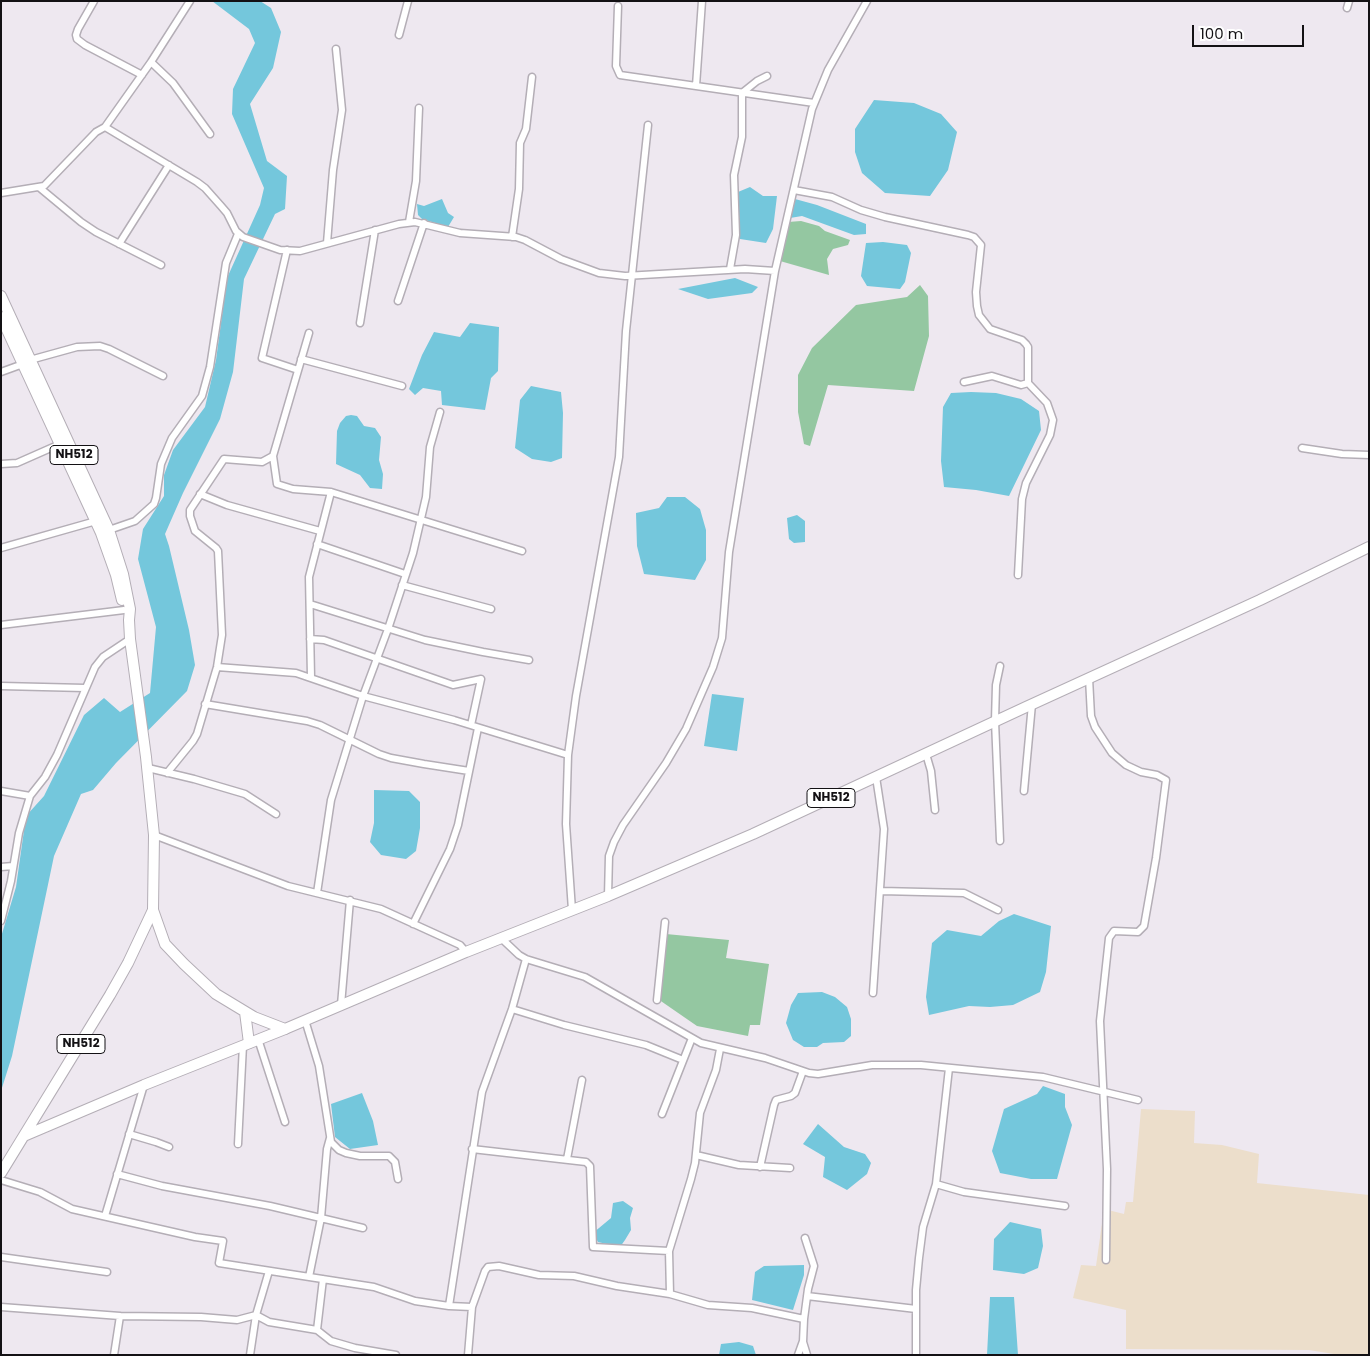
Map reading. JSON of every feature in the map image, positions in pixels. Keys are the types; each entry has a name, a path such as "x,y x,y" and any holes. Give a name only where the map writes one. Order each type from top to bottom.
{"main road":[{"name":"NH512","path":"1,296 60,444 96,521 108,553 124,610 129,620"},
{"name":"NH512","path":"1,317 27,362 109,530 123,574 130,609 130,639 148,768 154,835 153,910 165,944 216,994 264,1022 285,1029 466,952 608,896 754,834 1260,600 1369,547"},
{"name":"NH512","path":"1,1174 110,995 128,963 153,910"},
{"path":"245,1012 250,1043"},
{"path":"24,1136 144,1084 285,1029"}],"street":[{"path":"94,1 78,29 76,39 142,75"},
{"path":"1,193 44,186 96,132 105,126 151,62 190,1"},
{"path":"399,35 408,1"},
{"path":"696,86 702,1"},
{"path":"608,896 609,856 614,842 623,825 666,763 686,729 713,667 722,638 729,552 775,271 814,103 828,70 867,1"},
{"path":"618,6 616,66 617,72 620,75 814,103"},
{"path":"327,243 333,170 342,110 336,49"},
{"path":"151,62 173,83 210,134"},
{"path":"730,269 736,235 734,175 742,137 742,93 756,81 767,76"},
{"path":"512,236 518,189 520,143 526,129 532,77"},
{"path":"409,222 416,181 418,108"},
{"path":"572,910 566,824 568,754 576,696 619,457 626,331 648,125"},
{"path":"105,126 205,188 227,214 240,235 284,250 300,251 409,222 424,223 460,233 512,236 525,240 561,259 599,272 632,276 730,269 775,271"},
{"path":"119,244 169,165"},
{"path":"40,188 96,232 161,265"},
{"path":"794,190 832,198 861,210 885,217 974,237 981,245 976,292 979,315 990,328 1022,340 1026,344 1028,347 1028,383 1047,403 1051,411 1052,427 1026,483 1022,499 1018,575"},
{"path":"398,301 424,223"},
{"path":"360,324 375,230"},
{"path":"109,530 135,521 154,504 161,464 172,438 202,396 210,367 226,263 240,235"},
{"path":"284,250 262,358 298,370"},
{"path":"309,332 273,456 277,484 293,489 331,492 522,551"},
{"path":"1,372 70,349 100,346 109,348 163,376"},
{"path":"301,359 402,386"},
{"path":"964,382 992,376 1021,385 1028,383"},
{"path":"317,893 331,800 363,696 413,553 426,497 430,447 440,412"},
{"path":"1,464 17,463 60,444"},
{"path":"1302,448 1342,454 1369,455"},
{"path":"167,772 197,734 217,667 222,635 218,551 199,536 193,528 190,510 224,459 262,462 273,456"},
{"path":"311,677 309,577 331,492"},
{"path":"200,494 227,505 320,532"},
{"path":"1,548 96,521"},
{"path":"316,544 405,574"},
{"path":"402,585 491,609"},
{"path":"310,604 425,640 530,660"},
{"path":"1,626 124,610"},
{"path":"1,920 19,834 30,796 45,777 57,755 95,666 103,657 130,639"},
{"path":"310,639 324,640 452,686 480,679 469,771 458,825 450,849 413,924"},
{"path":"1000,666 996,685 995,721 1000,842"},
{"path":"217,667 296,673 363,696 568,754"},
{"path":"1089,678 1091,716 1095,727 1112,753 1131,768 1157,775 1166,780 1156,858 1144,926 1138,932 1114,931 1109,938 1100,1021 1107,1169 1106,1260"},
{"path":"1,686 85,688"},
{"path":"205,704 308,721 391,758 469,771"},
{"path":"1024,791 1032,704"},
{"path":"926,754 931,771 935,810"},
{"path":"148,768 245,794 276,814"},
{"path":"873,993 884,829 876,777"},
{"path":"1,791 30,796"},
{"path":"154,835 288,886 381,909 460,945 466,952"},
{"path":"1,867 13,866"},
{"path":"881,891 964,893 998,910"},
{"path":"342,1005 350,900"},
{"path":"657,1000 665,922"},
{"path":"501,938 526,959 585,977 701,1043 720,1049 765,1058 803,1071 818,1074 872,1065 921,1065 1043,1077 1138,1100"},
{"path":"449,1306 482,1092 512,1009 526,959"},
{"path":"512,1009 564,1025 646,1046 683,1060"},
{"path":"305,1020 319,1066 330,1137 334,1147 346,1153 360,1156 389,1156 395,1162 398,1179"},
{"path":"662,1114 692,1038"},
{"path":"250,1043 285,1122"},
{"path":"238,1144 250,1043"},
{"path":"670,1294 669,1252 691,1179 696,1155 700,1113 716,1070 720,1049"},
{"path":"916,1355 916,1290 923,1227 936,1184 949,1068"},
{"path":"760,1167 776,1100 795,1093 803,1071"},
{"path":"567,1159 582,1080"},
{"path":"105,1216 144,1084"},
{"path":"129,1134 169,1148"},
{"path":"309,1277 321,1218 327,1149 330,1137"},
{"path":"472,1150 586,1162 590,1166 593,1247 669,1252"},
{"path":"696,1155 739,1165 790,1168"},
{"path":"117,1174 162,1186 270,1206 363,1228"},
{"path":"1,1180 40,1192 72,1209 195,1237 223,1241 219,1263 374,1287 415,1301 472,1308"},
{"path":"936,1184 964,1192 1065,1206"},
{"path":"805,1238 814,1266 804,1320 807,1355"},
{"path":"1,1257 108,1272"},
{"path":"468,1355 472,1308 485,1271 493,1266 539,1275 574,1276 618,1286 670,1294 708,1305 752,1308 804,1320"},
{"path":"250,1355 256,1315 269,1271"},
{"path":"317,1330 323,1279"},
{"path":"807,1296 916,1310"},
{"path":"1,1307 120,1316 200,1317 237,1320 256,1315 268,1322 317,1330 331,1341 339,1344 396,1355"},
{"path":"114,1355 120,1316"},
{"path":"798,1355 804,1337"}],"shaded area":[{"path":"1141,1109 1195,1111 1194,1143 1222,1145 1259,1154 1257,1183 1369,1195 1369,1355 1340,1355 1309,1350 1126,1349 1126,1310 1073,1298 1081,1265 1096,1266 1104,1209 1124,1214 1126,1202 1133,1202"}],"green space":[{"path":"801,221 819,226 825,231 850,240 848,245 833,249 827,259 829,275 780,261 788,222"},
{"path":"920,285 928,296 929,336 914,391 828,385 810,446 804,444 798,412 798,375 812,348 856,305 907,297"},
{"path":"666,934 729,940 726,958 769,964 760,1025 750,1025 748,1036 697,1026 655,997"}],"water":[{"path":"212,1 260,1 271,8 281,32 273,68 250,104 267,161 287,176 285,209 275,214 244,279 233,372 220,419 165,534 189,630 195,665 187,691 116,763 93,790 81,794 54,856 12,1056 1,1091 1,937 16,887 26,816 44,796 84,715 104,698 120,712 150,693 156,627 138,559 143,529 164,496 164,475 173,450 205,407 216,360 227,278 260,205 264,188 232,114 233,89 255,43 249,29"},
{"path":"874,100 914,103 941,114 957,132 948,170 930,196 885,193 862,173 855,152 855,129"},
{"path":"750,187 763,196 777,196 773,229 766,243 740,239 738,192"},
{"path":"442,199 448,213 454,217 448,227 422,219 418,215 417,204 424,206"},
{"path":"795,199 817,205 866,224 866,234 854,235 802,216 790,218"},
{"path":"883,242 907,245 911,253 905,282 900,289 867,286 861,276 866,243"},
{"path":"735,278 758,287 752,293 708,299 678,289"},
{"path":"470,323 499,327 498,371 491,378 485,410 442,405 441,391 423,388 415,395 409,389 422,355 434,332 460,337"},
{"path":"531,386 561,392 563,413 562,458 551,462 532,459 515,448 520,400"},
{"path":"951,393 996,393 1021,399 1039,411 1041,430 1009,496 944,487 941,461 943,407"},
{"path":"346,416 357,416 364,426 375,428 381,437 379,460 383,474 382,489 370,488 360,475 336,464 337,431 340,423"},
{"path":"667,497 685,497 700,509 706,530 706,560 695,580 644,574 637,546 636,513 659,508"},
{"path":"797,515 805,521 805,542 794,543 789,539 787,518"},
{"path":"712,694 744,698 737,751 704,746"},
{"path":"374,790 409,791 420,802 420,828 416,851 406,859 381,855 370,842 374,823"},
{"path":"1014,914 1051,926 1046,972 1040,992 1013,1005 969,1006 929,1015 926,997 932,943 947,930 981,936 999,921"},
{"path":"822,992 835,997 847,1007 851,1019 851,1036 844,1042 823,1043 817,1047 804,1047 793,1040 786,1023 791,1005 798,993"},
{"path":"1043,1086 1065,1094 1065,1107 1072,1125 1057,1179 1031,1179 1000,1173 992,1151 1004,1109 1037,1094"},
{"path":"362,1093 373,1121 378,1145 350,1149 335,1137 331,1104"},
{"path":"818,1124 844,1147 865,1154 871,1163 867,1174 847,1190 823,1177 825,1157 803,1144"},
{"path":"623,1201 633,1208 630,1218 631,1230 625,1240 620,1247 598,1242 593,1233 611,1218 613,1203"},
{"path":"1010,1222 1041,1229 1043,1246 1038,1268 1024,1274 993,1270 994,1239"},
{"path":"804,1265 804,1275 793,1310 752,1300 755,1272 764,1266"},
{"path":"990,1297 1014,1297 1018,1355 987,1355"},
{"path":"739,1342 753,1346 756,1355 719,1355 721,1344"}]}
